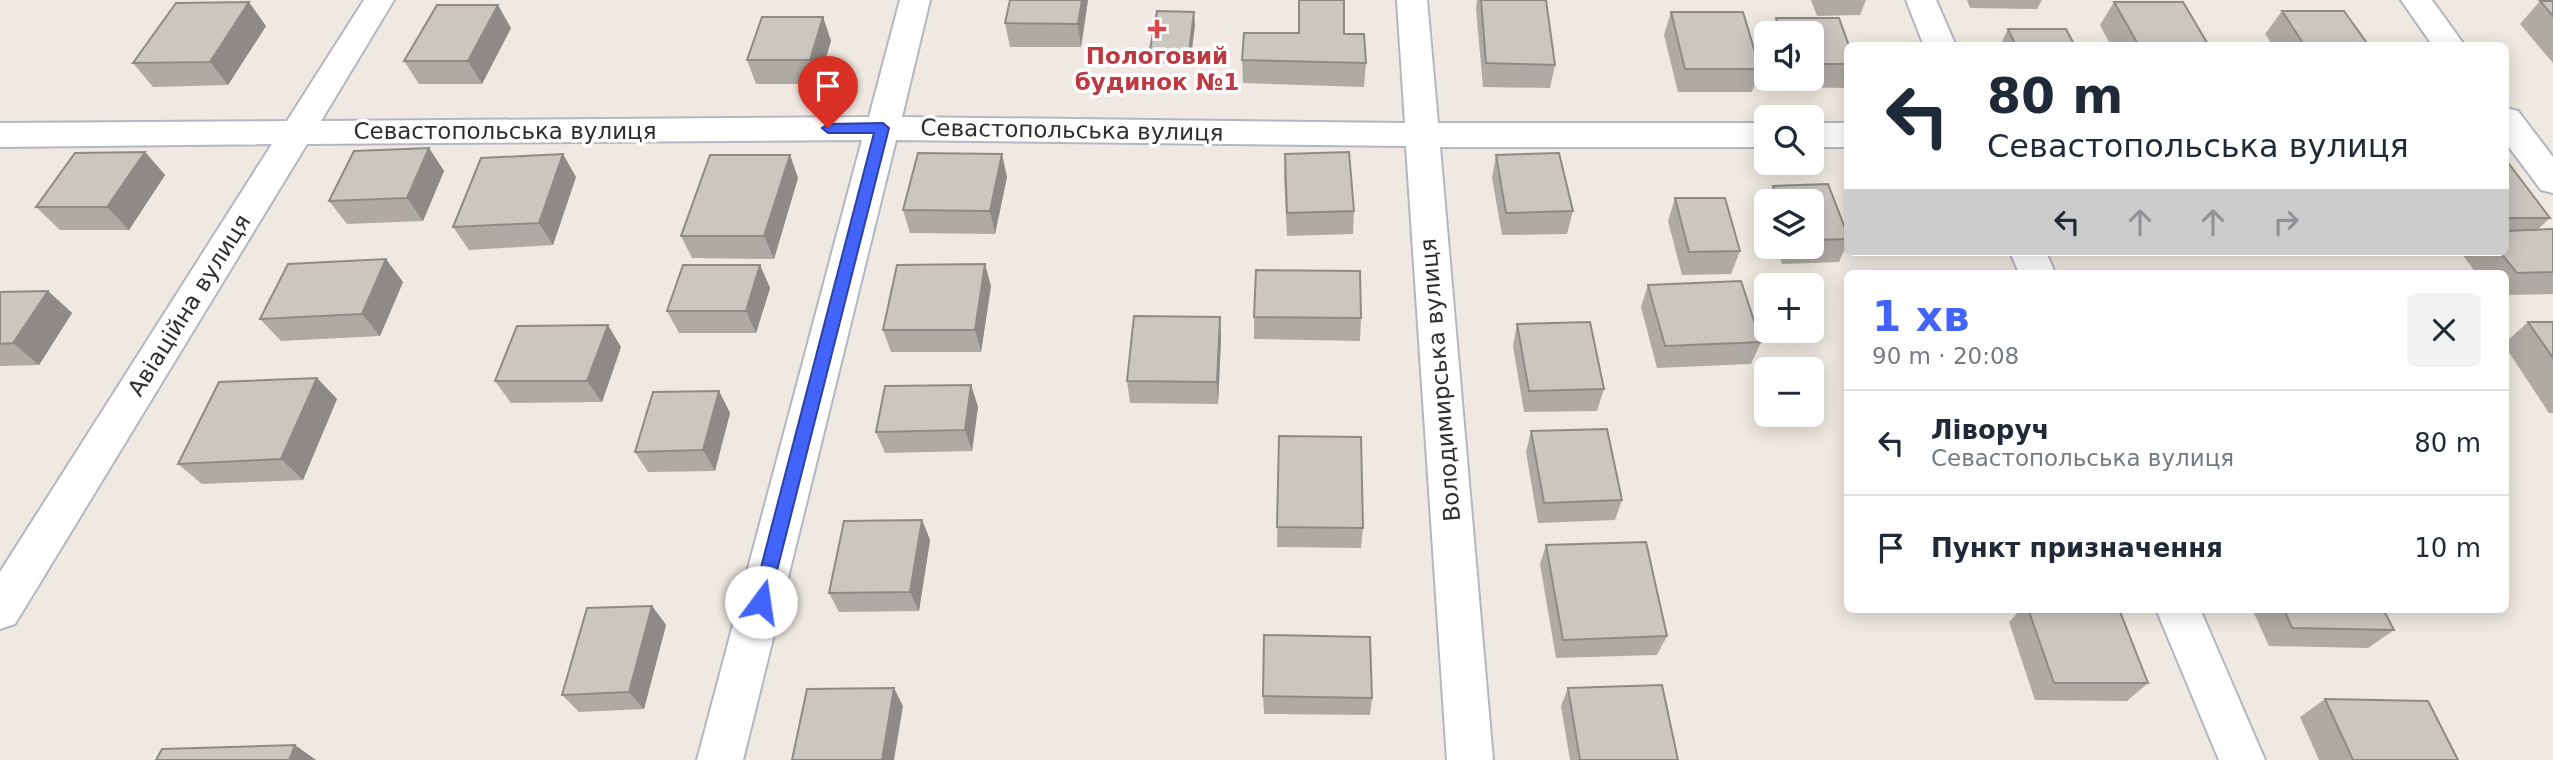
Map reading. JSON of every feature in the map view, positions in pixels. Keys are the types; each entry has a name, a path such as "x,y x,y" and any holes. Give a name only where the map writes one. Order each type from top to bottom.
{"street":[{"name":"Авіаційна вулиця","path":"0,610 379,0"},
{"path":"720,760 915,0"},
{"name":"Володимирська вулиця","path":"1412,0 1470,760"},
{"path":"1921,0 1938,42"},
{"path":"2416,0 2447,42"},
{"name":"Севастопольська вулиця","path":"0,135 883,128 1421,135 1754,135"},
{"path":"2511,131 2553,137"},
{"path":"2511,131 2553,181"},
{"path":"1824,135 1844,135"},
{"path":"2180,613 2242,760"}],"building":[{"path":"1010,0 1082,0 1078,24 1005,23"},
{"path":"1299,0 1344,0 1344,34 1364,34 1366,63 1242,60 1244,33 1299,33"},
{"path":"1481,0 1546,0 1555,65 1486,63"},
{"path":"2540,1 2553,1 2553,16"},
{"path":"249,2 210,62 133,63 176,3"},
{"path":"2114,2 2183,2 2207,42 2137,42"},
{"path":"437,5 498,5 468,61 404,61"},
{"path":"1157,11 1194,12 1189,52 1150,50"},
{"path":"2282,11 2344,11 2366,42 2302,42"},
{"path":"1671,12 1743,12 1754,49 1754,69 1685,69"},
{"path":"762,17 823,17 810,60 747,60"},
{"path":"1776,18 1839,18 1848,42 1844,42 1844,64 1824,64 1824,21 1777,21"},
{"path":"2008,29 2066,29 2073,42 2014,42"},
{"path":"429,148 407,198 329,201 354,151"},
{"path":"145,152 107,207 36,207 75,153"},
{"path":"1349,152 1354,211 1287,213 1285,154"},
{"path":"918,153 1002,154 990,211 903,210"},
{"path":"1559,153 1573,211 1506,213 1496,155"},
{"path":"563,154 539,223 453,227 481,158"},
{"path":"710,155 790,155 764,236 681,236"},
{"path":"2509,164 2550,218 2509,218"},
{"path":"1828,184 1844,226 1844,239 1824,240 1824,189 1774,189 1773,186"},
{"path":"1675,198 1725,198 1740,251 1689,252"},
{"path":"2553,229 2553,272 2517,273 2503,256 2509,256 2509,231"},
{"path":"386,259 362,314 260,319 288,264"},
{"path":"985,264 975,330 883,330 897,265"},
{"path":"683,265 760,265 746,311 667,311"},
{"path":"1256,270 1360,271 1361,318 1254,317"},
{"path":"1741,281 1754,321 1754,342 1665,346 1648,285"},
{"path":"48,291 13,343 0,344 0,292"},
{"path":"1134,316 1220,317 1217,382 1127,381"},
{"path":"1590,322 1604,389 1529,391 1517,324"},
{"path":"2528,322 2553,322 2553,358"},
{"path":"608,325 587,381 495,381 517,326"},
{"path":"317,378 281,459 178,464 219,382"},
{"path":"971,385 965,430 876,432 885,386"},
{"path":"719,391 703,450 635,452 653,392"},
{"path":"1607,429 1622,500 1544,503 1531,431"},
{"path":"1279,436 1361,437 1363,528 1277,527"},
{"path":"922,520 910,592 829,593 844,521"},
{"path":"1646,542 1667,636 1563,640 1546,545"},
{"path":"652,606 629,692 562,695 587,608"},
{"path":"2029,613 2121,613 2148,683 2054,683"},
{"path":"2286,613 2385,613 2394,630 2292,628"},
{"path":"1264,635 1370,637 1372,698 1263,696"},
{"path":"1662,685 1678,760 1580,760 1568,688"},
{"path":"894,688 882,760 792,760 807,689"},
{"path":"2325,699 2428,701 2458,760 2353,760"},
{"path":"295,745 289,760 156,760 162,749"}],"place":[{"name":"Пологовий будинок №1","path":"1157,29"}],"route":[{"path":"761,602 883,128 828,128"}]}
